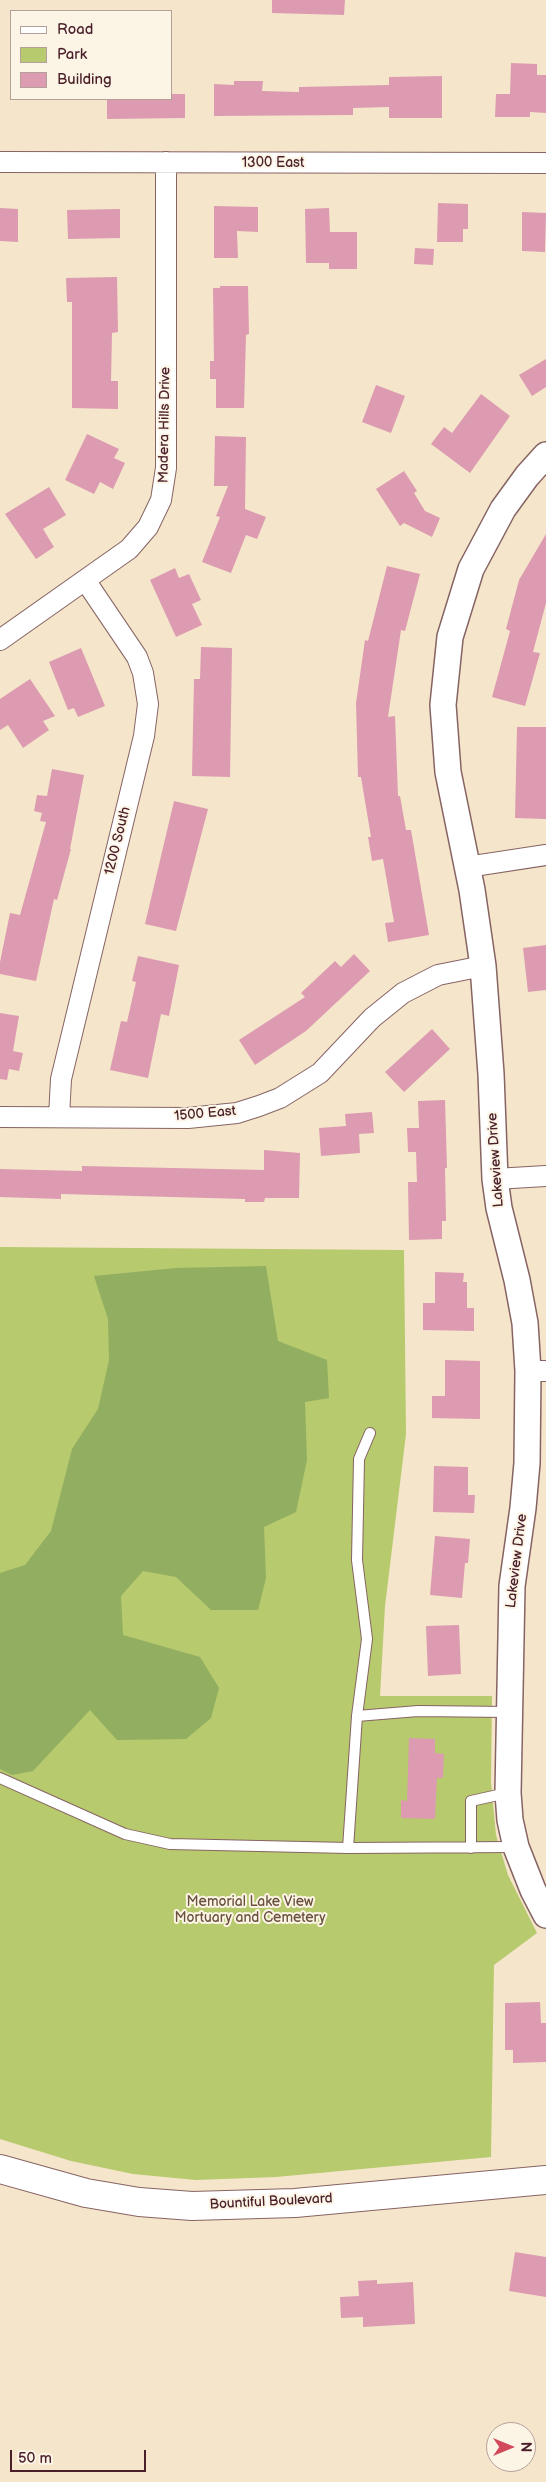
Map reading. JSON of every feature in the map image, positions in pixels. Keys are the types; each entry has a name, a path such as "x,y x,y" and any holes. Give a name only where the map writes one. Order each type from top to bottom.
{"main road":[{"name":"Bountiful Boulevard","path":"0,2169 86,2194 139,2202 192,2206 295,2203 546,2180"}],"street":[{"name":"1300 East","path":"0,162 546,164"},
{"name":"Madera Hills Drive","path":"0,640 140,539 156,515 165,485 166,162"},
{"name":"Lakeview Drive","path":"546,455 503,509 482,546 464,590 450,637 444,681 445,750 483,966 491,1065 495,1179 499,1208 537,1371 523,1508 512,1586 508,1712 508,1793 510,1820 516,1847 525,1872 546,1915"},
{"name":"1200 South","path":"59,1117 61,1079 144,736 148,704 143,673 137,657 85,580"},
{"path":"467,867 546,855"},
{"name":"1500 East","path":"0,1116 188,1118 237,1113 287,1094 320,1073 372,1018 403,993 438,975 483,966"},
{"path":"495,1179 546,1176"}],"lane":[{"path":"348,1848 357,1716 367,1640 356,1560 359,1459 370,1433"},
{"path":"357,1716 418,1711 508,1712"},
{"path":"0,1778 125,1834 170,1844 348,1848 516,1847"},
{"path":"472,1848 470,1801 508,1793"}],"green space":[{"name":"Memorial Lake View Mortuary and Cemetery","path":"0,1247 404,1250 406,1434 385,1606 380,1696 492,1696 491,1782 496,1835 508,1875 537,1933 494,1965 491,2157 276,2177 196,2180 133,2174 71,2161 0,2139"},
{"path":"266,1266 278,1341 327,1360 329,1398 305,1402 307,1460 296,1512 264,1527 266,1578 258,1610 211,1610 176,1577 143,1571 121,1596 123,1635 200,1657 219,1688 211,1718 186,1739 117,1740 90,1710 33,1771 12,1775 0,1769 0,1573 25,1565 51,1531 72,1449 98,1409 109,1360 108,1319 94,1276 176,1268"}],"building":[{"path":"272,0 345,0 344,15 272,13"},
{"path":"511,63 537,64 537,75 546,75 546,113 530,112 530,117 495,117 496,94 510,94"},
{"path":"442,76 442,118 389,118 389,107 353,108 353,115 214,116 214,84 234,85 234,81 263,81 262,91 299,92 299,87 389,85 389,77"},
{"path":"172,94 185,94 185,118 107,119 107,100 172,100"},
{"path":"438,203 468,204 468,229 463,229 463,242 437,242"},
{"path":"214,206 258,207 258,232 237,231 238,258 214,258"},
{"path":"0,208 18,209 18,242 0,241"},
{"path":"329,208 330,232 357,232 357,269 329,269 329,263 306,263 305,209"},
{"path":"120,209 120,238 68,239 67,210"},
{"path":"522,212 546,213 545,252 522,251"},
{"path":"415,248 434,249 433,265 414,264"},
{"path":"117,277 118,332 112,333 111,381 118,381 118,409 72,408 72,302 67,302 66,278"},
{"path":"220,286 248,286 249,334 246,335 244,408 216,408 216,379 210,379 210,361 214,361 213,288 220,288"},
{"path":"546,359 546,387 532,396 519,375"},
{"path":"376,385 405,396 391,433 362,422"},
{"path":"481,394 510,416 470,473 431,444 444,427 452,433"},
{"path":"87,434 119,449 114,458 125,463 113,489 100,482 94,494 65,480"},
{"path":"215,436 246,437 245,509 266,517 257,539 246,535 231,573 202,562 220,517 216,516 228,486 214,486"},
{"path":"404,471 417,491 414,493 425,511 440,518 432,537 404,523 400,526 376,489"},
{"path":"49,487 66,515 43,529 54,547 36,559 5,514"},
{"path":"546,534 546,603 533,652 540,653 525,706 492,697 510,631 506,629 519,580"},
{"path":"387,566 420,574 405,631 401,630 388,717 395,716 398,796 400,796 406,830 411,830 429,935 388,942 385,923 394,922 383,859 372,861 368,837 371,837 361,777 358,777 356,703 365,640 368,641"},
{"path":"175,568 179,578 189,574 201,600 192,604 202,625 176,637 150,580"},
{"path":"201,647 232,648 230,777 192,776 194,679 200,679"},
{"path":"81,648 105,706 78,717 74,708 68,710 49,662"},
{"path":"30,679 55,716 43,721 49,730 23,748 8,725 0,730 0,699"},
{"path":"517,727 546,727 546,819 515,818"},
{"path":"52,769 84,775 71,849 57,900 54,899 36,981 0,974 0,962 10,913 20,915 46,822 40,821 42,813 34,811 37,795 47,796"},
{"path":"174,801 208,809 176,931 145,924"},
{"path":"546,945 546,990 528,992 523,948"},
{"path":"354,954 370,971 306,1031 255,1065 239,1040 305,997 301,993 335,961 341,967"},
{"path":"138,956 179,965 169,1016 161,1014 148,1078 110,1070 121,1021 127,1022 136,982 132,981"},
{"path":"0,1013 19,1016 13,1051 23,1053 19,1071 9,1069 7,1080 0,1079"},
{"path":"432,1029 450,1049 404,1092 385,1072"},
{"path":"445,1100 446,1221 442,1221 442,1239 409,1240 408,1182 417,1182 416,1152 408,1152 407,1128 419,1128 418,1101"},
{"path":"372,1112 374,1133 359,1134 360,1153 321,1156 319,1128 346,1126 345,1114"},
{"path":"264,1150 300,1153 299,1198 265,1198 264,1202 245,1202 245,1199 61,1194 61,1199 0,1197 0,1169 82,1171 82,1166 264,1170"},
{"path":"435,1272 464,1273 463,1282 467,1282 467,1308 474,1308 474,1331 423,1330 423,1303 435,1303"},
{"path":"445,1360 480,1361 480,1419 432,1418 432,1396 445,1396"},
{"path":"434,1466 468,1467 468,1495 475,1495 474,1513 433,1512"},
{"path":"435,1536 470,1539 468,1563 465,1563 462,1598 430,1595"},
{"path":"459,1625 461,1674 428,1676 426,1626"},
{"path":"409,1738 435,1739 435,1753 444,1754 443,1778 437,1778 435,1819 401,1818 401,1800 407,1801"},
{"path":"540,2002 541,2023 546,2023 546,2062 513,2063 513,2050 505,2050 505,2003"},
{"path":"515,2252 546,2257 546,2297 509,2291"},
{"path":"377,2280 377,2284 413,2282 415,2324 363,2327 363,2317 341,2318 340,2297 359,2296 358,2281"}]}
